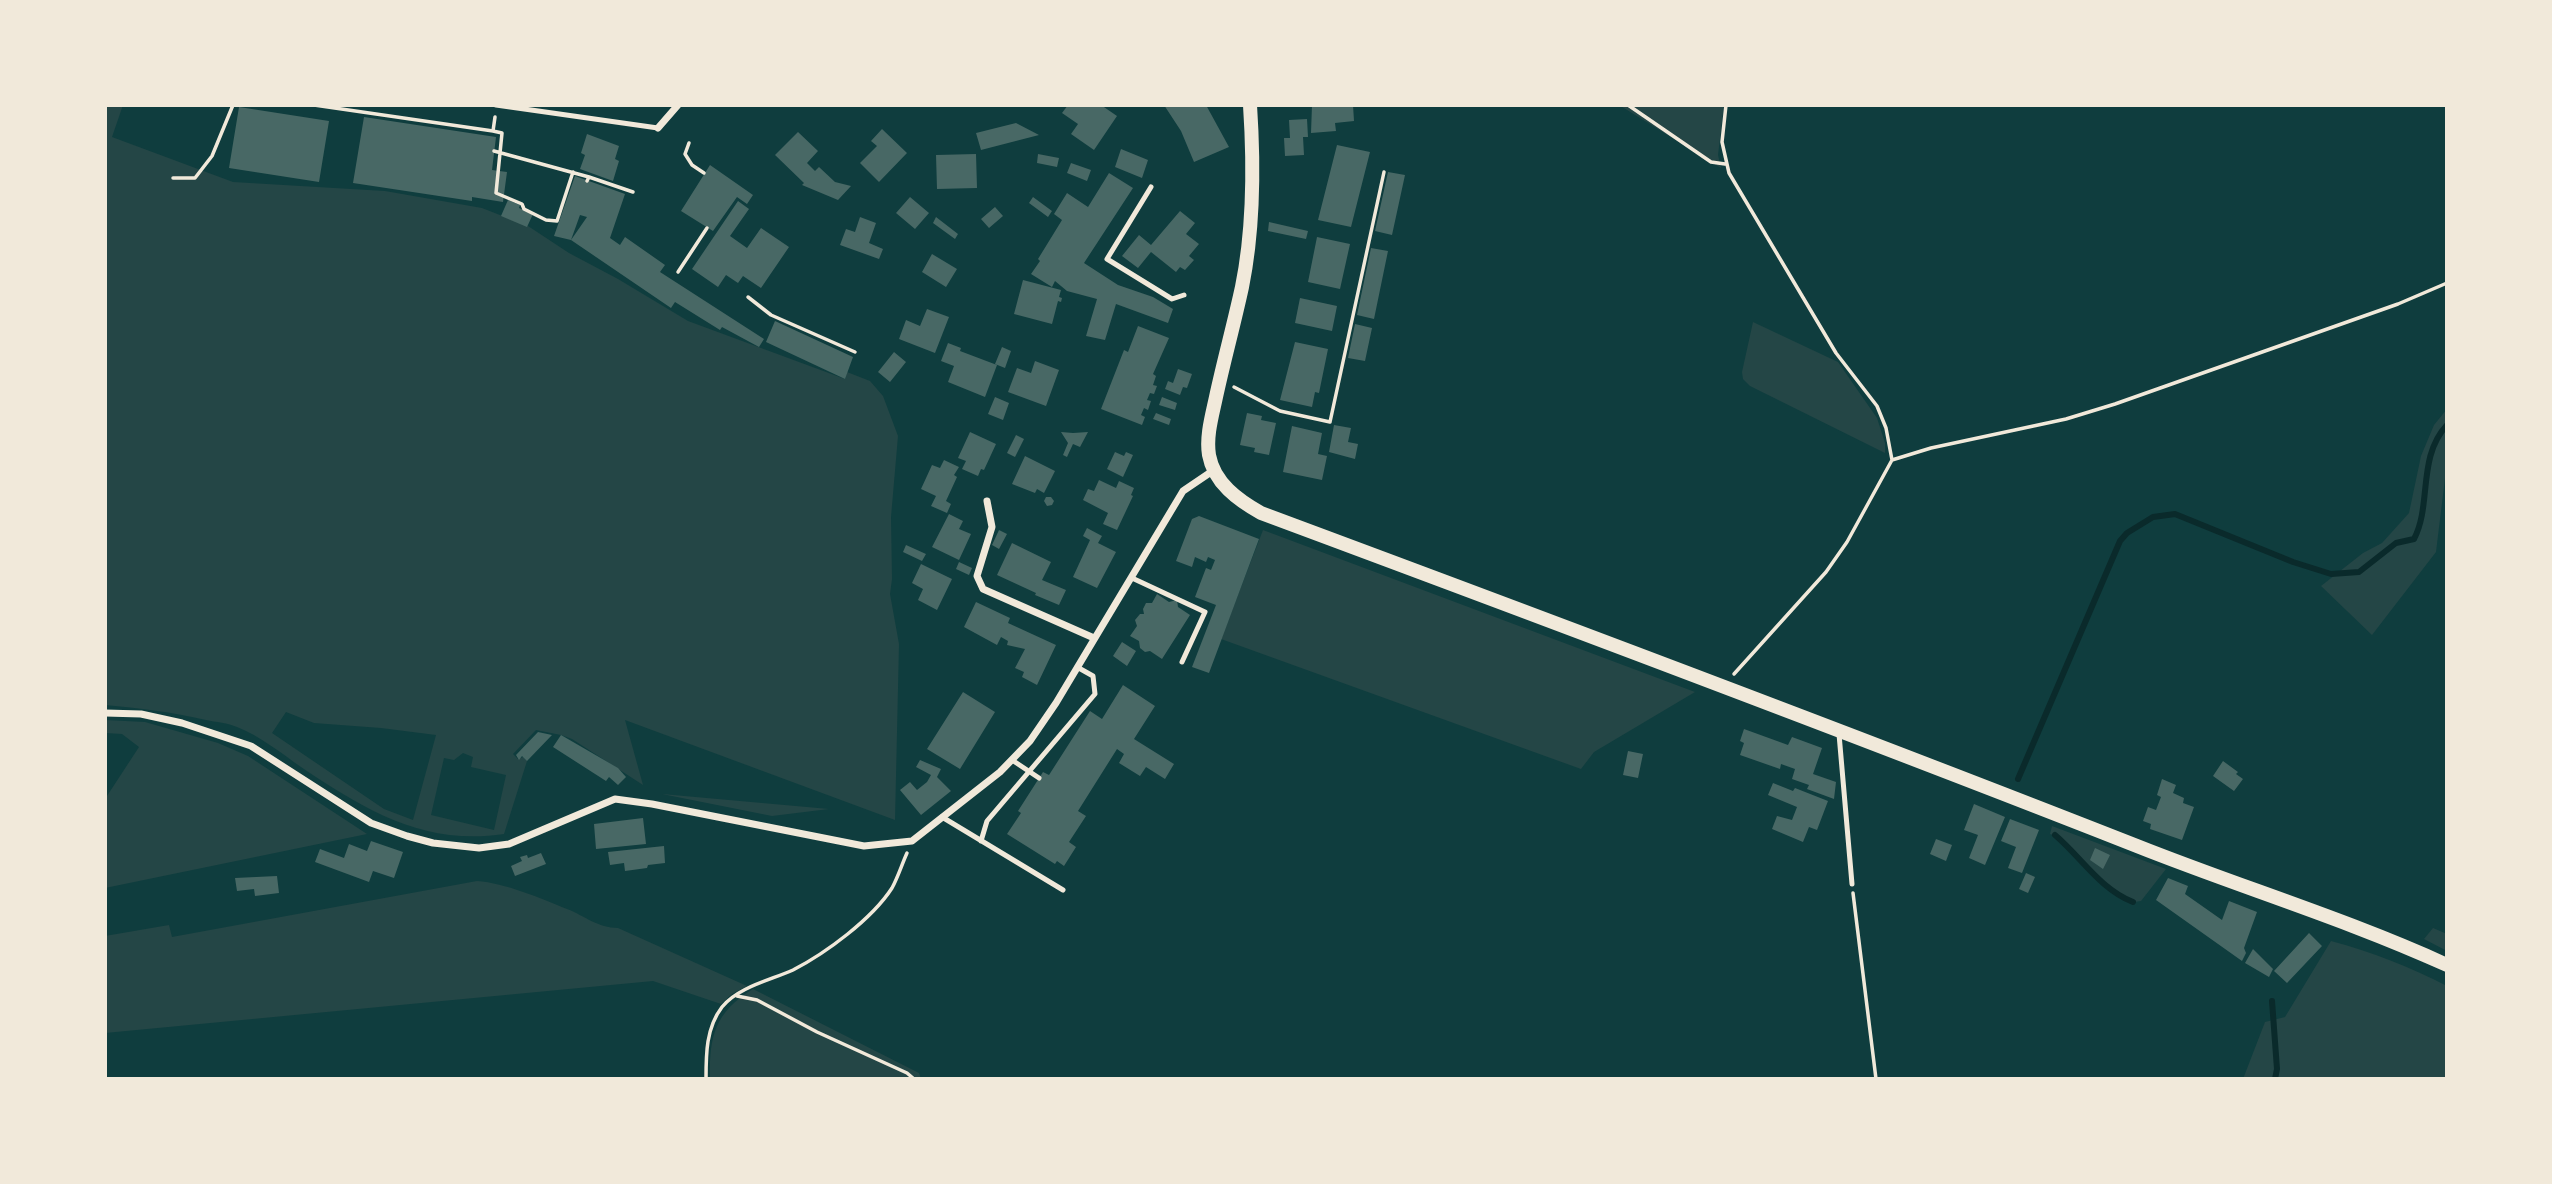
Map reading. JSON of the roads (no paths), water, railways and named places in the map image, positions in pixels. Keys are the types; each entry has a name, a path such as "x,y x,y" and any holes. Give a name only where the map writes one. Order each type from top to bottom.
{"main road":[{"path":"1250,105 1252,171 1246,256 1209,432 1209,458 1230,492 1261,513 2013,797 2159,855 2378,934 2447,965"}],"street":[{"path":"658,128 678,105"},
{"path":"105,713 141,714 182,723 251,746 371,823 433,843 480,848 509,844 615,799 864,846 912,841 1000,772 1030,741 1183,491 1214,470"},
{"path":"986,501 992,527 977,576 983,589 1094,638"}],"lane":[{"path":"496,105 658,128"},
{"path":"1151,187 1107,259 1172,299 1184,295"},
{"path":"1132,578 1205,612 1182,662"},
{"path":"981,841 987,821 1095,694 1093,676 1077,667"},
{"path":"1839,731 1852,884"},
{"path":"1012,760 1039,778"},
{"path":"942,817 1063,890"}],"waterway":[{"path":"2018,779 2120,541 2127,533 2153,517 2175,514 2293,562 2331,574 2359,572 2396,543 2414,539 2423,511 2432,452 2447,425"},
{"path":"2055,835 2101,881 2133,902"},
{"path":"2272,1001 2277,1069 2275,1079"}]}
